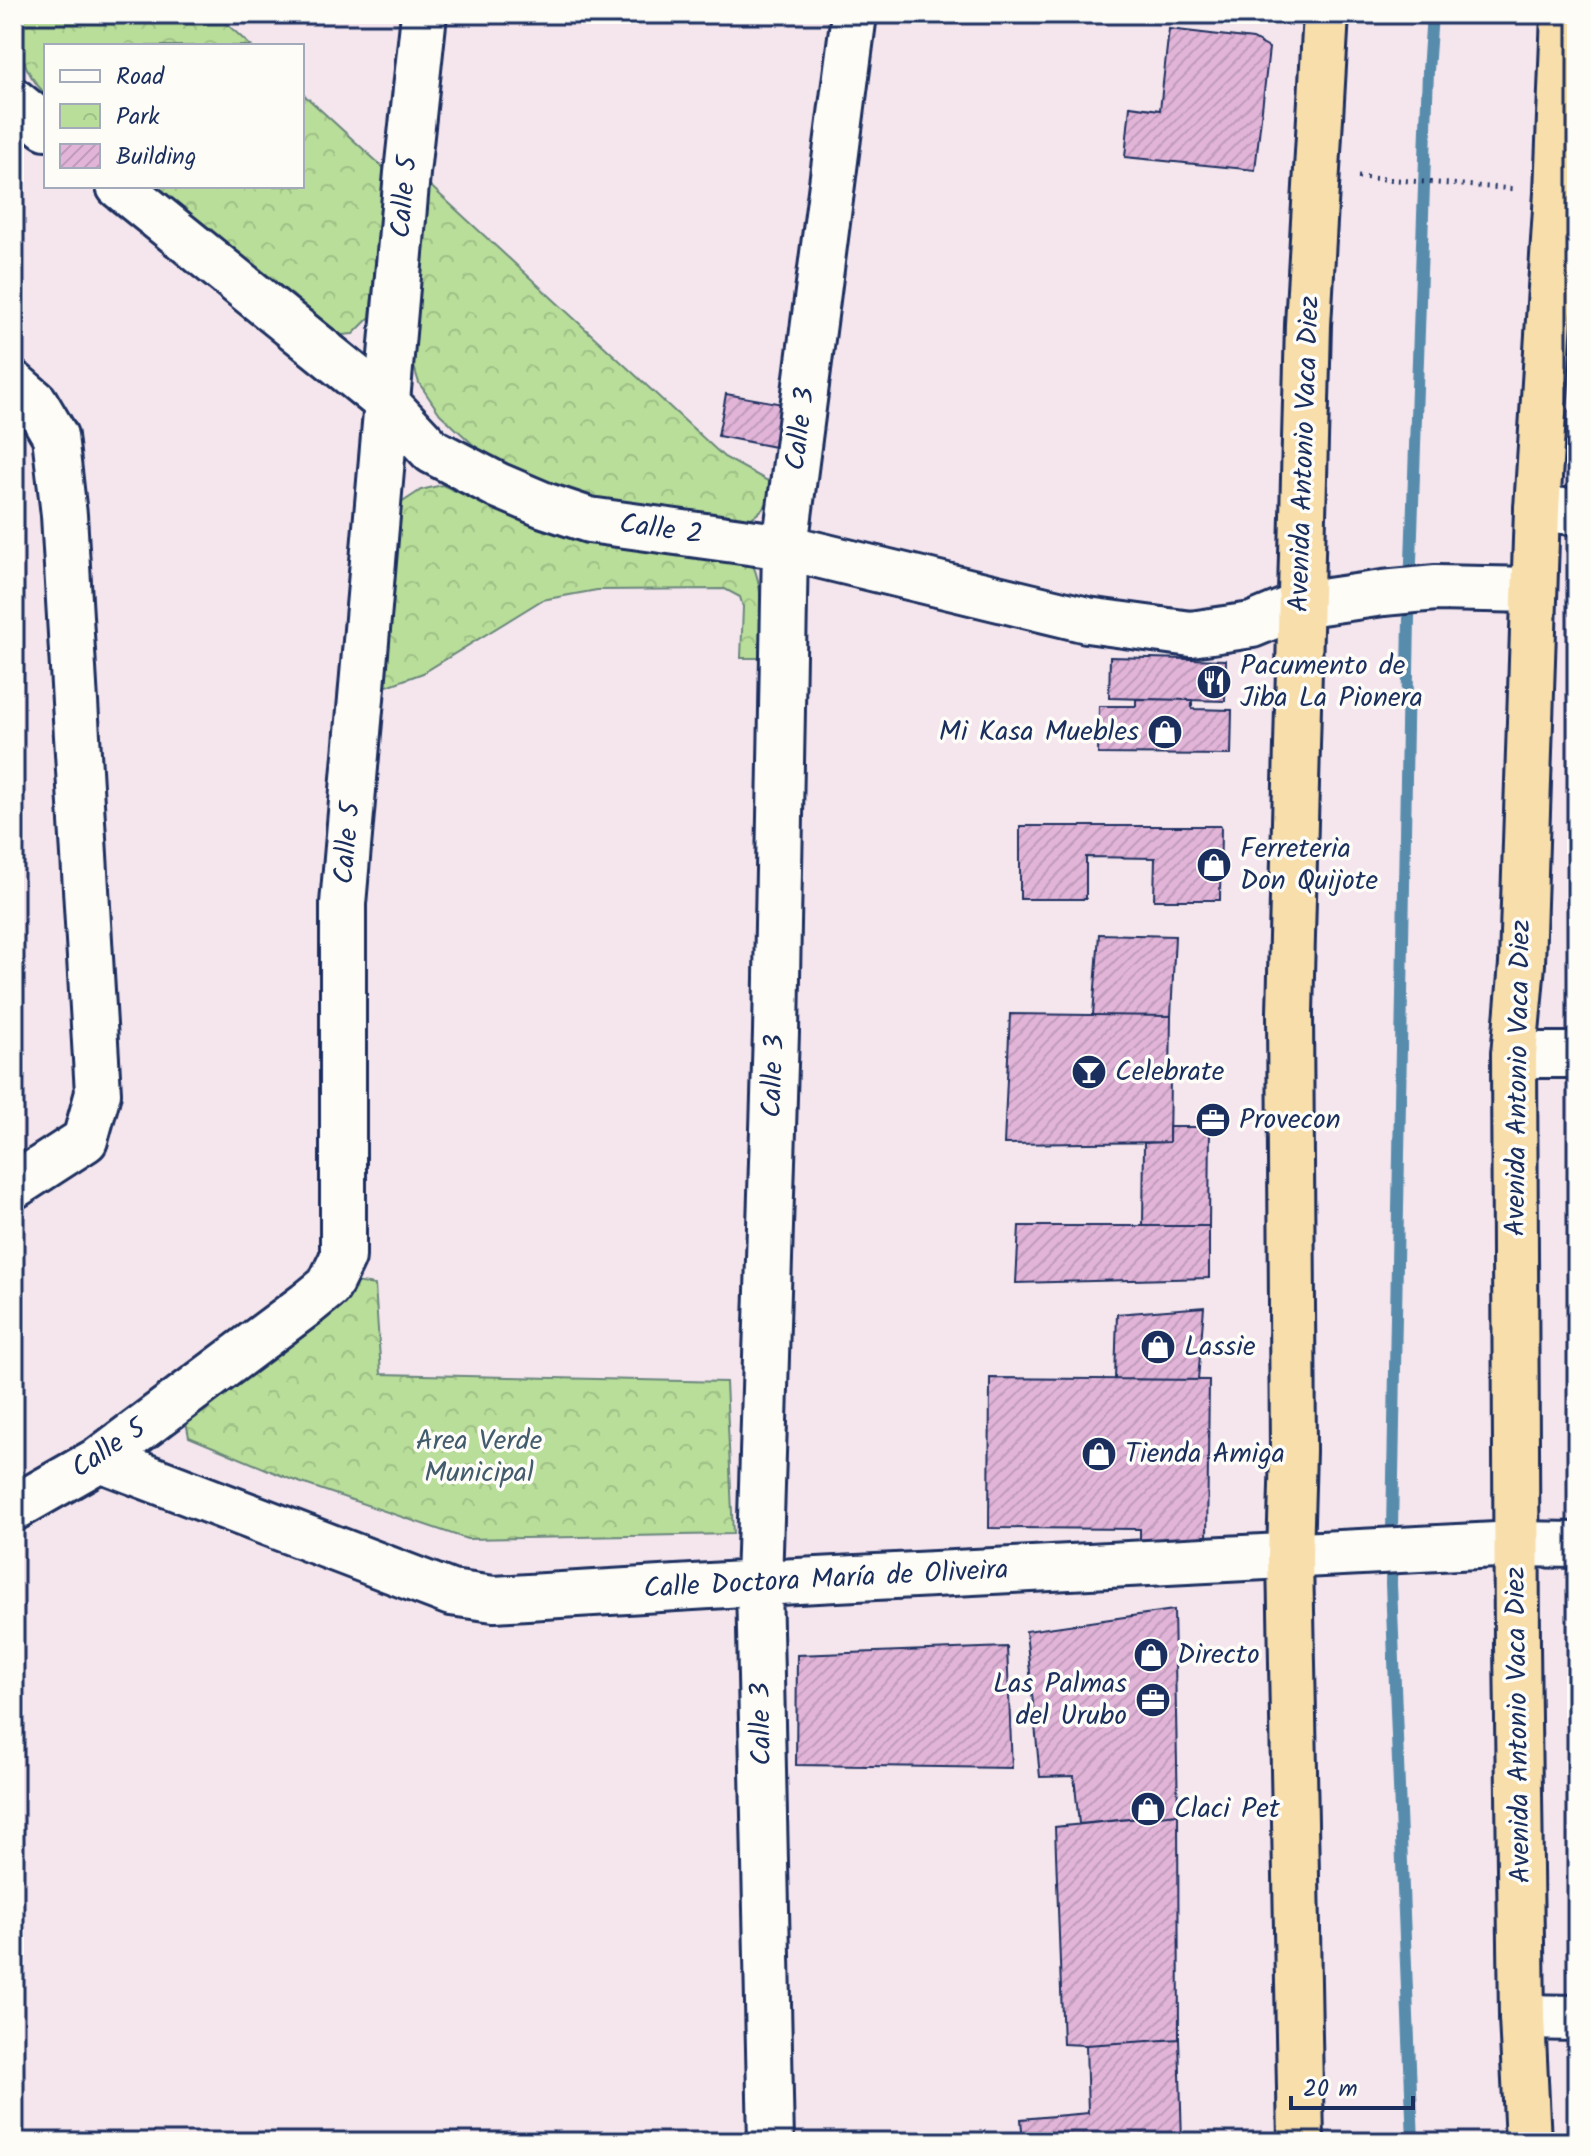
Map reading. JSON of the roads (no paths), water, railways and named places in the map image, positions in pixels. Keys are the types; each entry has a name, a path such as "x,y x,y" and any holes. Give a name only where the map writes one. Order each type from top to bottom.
{"highway":[{"name":"Avenida Antonio Vaca Diez","path":"1301,2142 1306,1556 1293,1435 1290,1013 1308,325 1326,14"},
{"name":"Avenida Antonio Vaca Diez","path":"1528,2142 1522,2017 1514,1055 1522,964 1534,590 1557,510 1557,193 1567,14"}],"street":[{"name":"Calle 5","path":"14,1508 100,1459 307,1304 329,1286 343,1257 343,904 386,402 424,14"},
{"name":"Calle 3","path":"771,2142 759,1583 775,1047 785,547 854,14"},
{"path":"1567,14 1577,15"},
{"path":"14,101 44,125"},
{"name":"Calle 2","path":"121,188 386,402 432,451 497,485 589,520 785,547 1087,620 1191,634 1252,625 1300,605 1383,593 1436,588 1534,590"},
{"path":"14,384 35,402 55,436 64,515 98,1093 85,1140 14,1186"},
{"path":"1514,1055 1577,1055"},
{"name":"Calle Doctora María de Oliveira","path":"100,1459 451,1593 494,1599 1516,1544 1577,1545"},
{"path":"1522,2017 1577,2018"}],"waterway":[{"path":"1413,2142 1391,1584 1409,619 1432,14"}],"place":[{"name":"Pacumento de Jiba La Pionera","path":"1214,682"},
{"name":"Mi Kasa Muebles","path":"1165,732"},
{"name":"Ferreteria Don Quijote","path":"1214,865"},
{"name":"Celebrate","path":"1089,1072"},
{"name":"Provecon","path":"1213,1120"},
{"name":"Lassie","path":"1158,1347"},
{"name":"Tienda Amiga","path":"1099,1454"},
{"name":"Directo","path":"1151,1655"},
{"name":"Las Palmas del Urubo","path":"1153,1700"},
{"name":"Claci Pet","path":"1148,1809"}],"park label":[{"name":"Area Verde Municipal","path":"479,1457"}]}
